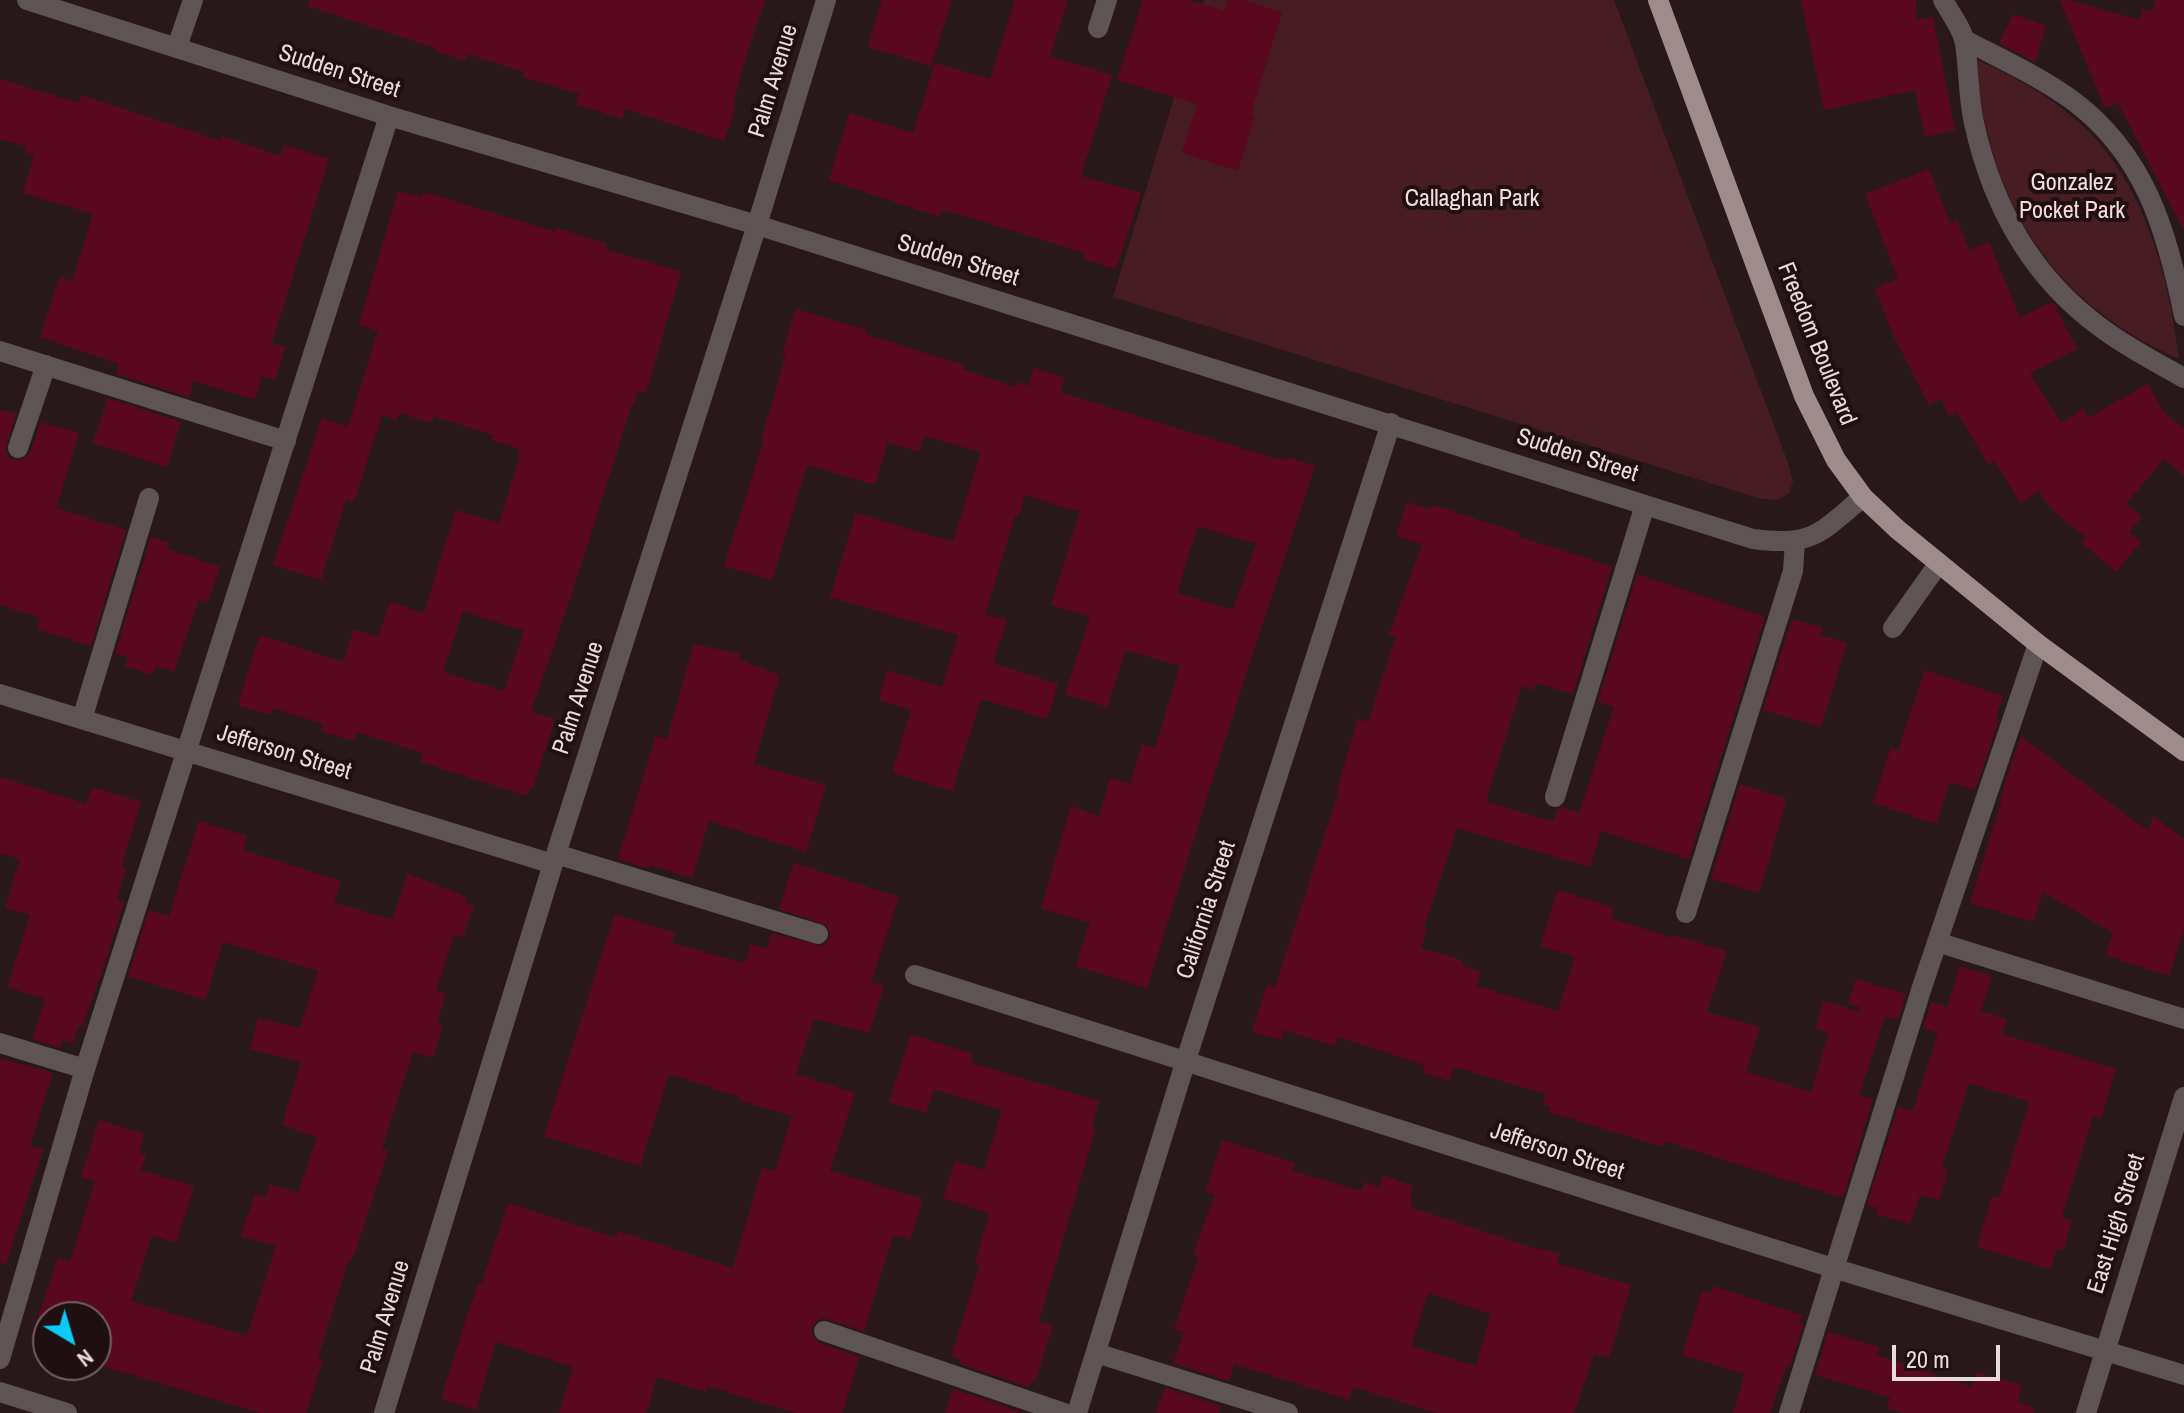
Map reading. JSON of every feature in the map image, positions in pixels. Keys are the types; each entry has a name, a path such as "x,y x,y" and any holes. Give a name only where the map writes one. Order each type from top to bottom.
{"main road":[{"name":"Freedom Boulevard","path":"1658,0 1804,396 1836,460 1863,497 1897,529 2038,644 2184,751"}],"street":[{"name":"Sudden Street","path":"27,0 389,116 757,225 1753,539 1795,542 1816,537 1863,497"},
{"path":"177,47 193,0"},
{"name":"Palm Avenue","path":"384,1413 554,859 826,0"},
{"path":"1098,28 1107,0"},
{"path":"1943,0 1965,40 1967,85 1983,159 1993,189 2021,245 2058,291 2100,328 2184,378"},
{"path":"1965,40 2071,99 2119,143 2140,177 2159,218 2184,316"},
{"path":"0,1359 85,1069 389,116"},
{"path":"0,351 286,441"},
{"path":"18,448 46,365"},
{"name":"California Street","path":"1077,1413 1186,1060 1391,423"},
{"path":"82,719 149,498"},
{"path":"1555,797 1645,505"},
{"path":"1686,913 1790,579 1795,542"},
{"path":"1893,628 1939,563"},
{"path":"1789,1413 1937,942 2038,644"},
{"name":"Jefferson Street","path":"0,694 818,934"},
{"path":"1937,942 2184,1019"},
{"name":"Jefferson Street","path":"915,975 1833,1268 2184,1375"},
{"path":"0,1043 85,1069"},
{"name":"East High Street","path":"2086,1413 2184,1097"},
{"path":"824,1331 1064,1413"},
{"path":"1096,1353 1288,1413"},
{"path":"0,1392 67,1413"}],"green space":[{"name":"Callaghan Park","path":"1204,0 1614,0 1788,463 1793,481 1789,494 1776,500 1758,498 1113,297"},
{"name":"Gonzalez Pocket Park","path":"1976,59 2028,86 2065,111 2099,143 2119,170 2149,229 2160,261 2179,359 2110,320 2080,296 2054,269 2032,239 1999,170 1981,104"}],"building":[{"path":"309,0 765,0 747,53 733,104 736,105 724,141 625,109 622,119 576,104 579,94 522,77 524,72 468,54 466,61 434,51 435,48 308,6"},
{"path":"882,0 952,0 931,66 868,47"},
{"path":"1015,0 1068,0 1050,56 1112,75 1081,176 1141,193 1116,269 1083,259 1085,253 942,210 939,217 829,180 850,113 913,133 935,63 990,79"},
{"path":"1143,0 1188,0 1225,11 1228,0 1242,0 1282,12 1251,114 1255,115 1238,171 1182,153 1197,104 1117,80"},
{"path":"1801,0 1916,0 1917,20 1933,17 1955,130 1925,137 1915,90 1824,110"},
{"path":"2060,0 2139,20 2143,8 2152,11 2156,0 2184,0 2184,230 2118,103 2105,108"},
{"path":"2013,14 2046,26 2035,62 1999,43"},
{"path":"0,79 79,103 81,95 221,141 222,136 280,156 284,145 329,159 272,343 285,347 275,380 262,376 255,400 194,381 189,397 116,374 119,364 40,337 60,277 72,281 93,214 23,193 34,155 25,152 27,147 0,139"},
{"path":"1929,169 1950,223 1957,220 1969,250 1989,242 2020,318 2052,302 2054,304 2077,349 2030,373 2061,423 2083,409 2088,418 2148,384 2163,411 2184,429 2184,476 2164,459 2126,504 2142,517 2129,532 2141,542 2116,572 2082,543 2086,538 2051,509 2039,491 2020,503 1995,461 1989,465 1957,412 1949,416 1941,399 1929,405 1894,337 1875,288 1898,279 1865,194"},
{"path":"398,191 422,198 424,192 556,232 558,228 607,244 605,249 681,272 646,393 638,391 632,404 531,712 555,719 533,788 530,787 527,796 421,762 423,753 357,732 354,741 321,731 323,724 273,708 270,715 238,705 260,635 343,662 354,629 378,637 390,602 424,613 456,510 499,523 520,449 492,440 493,435 434,416 432,423 399,413 397,420 382,415 354,502 346,500 321,580 273,565 322,418 348,427 378,331 359,325","holes":["463,611 524,631 504,691 443,672"]},
{"path":"796,309 867,330 866,334 963,365 962,369 1015,387 1016,382 1028,386 1034,368 1065,378 1060,392 1273,458 1286,460 1287,457 1315,466 1147,988 1076,966 1090,923 1041,908 1071,806 1099,816 1110,778 1130,784 1142,744 1155,748 1180,666 1126,650 1107,707 1065,694 1090,617 1051,605 1080,512 1025,495 1018,517 1015,516 985,614 1007,620 993,663 1058,684 1047,719 981,699 952,791 892,773 911,710 879,700 887,670 942,687 958,635 830,597 856,513 953,542 981,452 924,436 919,452 888,442 875,485 807,465 772,580 724,566 764,440 761,440 786,355 782,354","holes":["1198,526 1256,544 1233,610 1177,593"]},
{"path":"108,398 181,422 167,467 93,443"},
{"path":"0,410 16,414 5,450 15,460 21,460 30,453 41,422 79,433 56,508 126,530 91,646 37,629 40,618 0,605"},
{"path":"1407,502 1431,510 1433,505 1520,533 1519,537 1612,566 1573,694 1536,683 1534,690 1522,686 1488,802 1554,822 1557,810 1562,807 1579,813 1614,707 1598,702 1637,574 1765,617 1689,859 1601,831 1590,867 1457,828 1423,929 1427,930 1421,948 1462,960 1461,965 1481,972 1477,986 1558,1011 1575,957 1540,946 1558,890 1614,908 1611,918 1672,938 1673,935 1727,951 1707,1012 1760,1027 1746,1072 1811,1092 1829,1033 1815,1028 1824,1001 1858,1011 1860,1007 1848,1004 1856,979 1906,994 1898,1020 1885,1016 1859,1095 1873,1099 1843,1198 1665,1141 1663,1147 1549,1112 1551,1107 1543,1104 1546,1094 1454,1067 1449,1081 1423,1072 1425,1065 1338,1037 1335,1046 1284,1030 1281,1040 1252,1031 1267,985 1275,987 1339,791 1358,718 1368,722 1396,637 1389,635 1422,544 1396,536"},
{"path":"151,537 169,543 167,549 220,567 208,602 199,599 174,672 156,666 152,675 125,666 128,657 115,654"},
{"path":"1792,619 1823,628 1821,635 1847,643 1821,727 1763,710"},
{"path":"694,644 740,654 738,659 780,675 754,764 826,785 806,852 709,821 692,878 618,859 656,736 667,739"},
{"path":"1925,670 2003,696 1996,717 1999,720 1975,790 1950,782 1936,824 1873,803 1891,748 1898,751"},
{"path":"2021,736 2148,831 2153,816 2184,839 2184,930 2169,976 2105,955 2113,933 2043,892 2033,922 1970,903"},
{"path":"0,777 86,804 92,787 141,802 121,867 126,869 117,900 124,902 103,969 82,1027 79,1025 73,1043 63,1040 60,1048 32,1039 45,999 7,987 30,915 5,908 20,859 0,853"},
{"path":"1740,784 1787,799 1759,893 1711,879"},
{"path":"199,821 247,836 243,850 341,881 334,902 392,920 408,874 467,897 465,902 474,905 463,937 454,935 436,991 446,994 437,1023 443,1025 433,1058 413,1052 382,1149 388,1151 356,1250 348,1262 318,1358 323,1360 306,1413 260,1413 112,1369 112,1301 44,1301 58,1258 70,1262 95,1181 81,1177 99,1120 144,1134 139,1152 146,1155 141,1170 194,1186 176,1243 152,1235 131,1301 247,1336 276,1246 241,1236 255,1194 266,1198 270,1184 298,1193 317,1137 282,1125 301,1062 250,1049 258,1018 300,1028 318,971 223,942 205,1000 128,976 149,910 169,916"},
{"path":"794,863 899,897 871,982 884,986 869,1033 814,1019 796,1074 855,1093 830,1171 923,1199 910,1240 893,1235 864,1331 821,1318 812,1326 812,1334 819,1343 860,1357 842,1413 795,1413 708,1386 706,1392 657,1377 646,1413 559,1413 573,1367 496,1342 476,1410 441,1399 508,1203 616,1238 618,1231 733,1268 762,1168 775,1171 792,1116 669,1074 640,1166 544,1136 615,914 675,933 672,943 745,963 751,944 767,949 772,933 822,946 831,937 827,925 779,909"},
{"path":"1960,966 1992,976 1981,1011 2007,1019 2002,1034 2116,1069 2101,1118 2093,1116 2062,1217 2072,1220 2063,1251 2057,1248 2050,1269 1977,1247 1992,1196 1999,1198 2030,1102 1969,1083 1942,1168 1948,1170 1939,1200 1920,1195 1910,1224 1876,1214 1878,1208 1867,1205 1898,1107 1913,1111 1938,1033 1923,1028 1931,1002 1947,1007"},
{"path":"911,1034 973,1054 971,1063 1099,1101 1092,1126 1096,1127 1039,1321 1053,1326 1035,1382 1031,1381 1029,1387 960,1364 962,1360 951,1356 980,1264 975,1263 989,1216 988,1213 943,1198 955,1161 984,1170 1002,1110 934,1089 926,1113 889,1102"},
{"path":"0,1058 53,1073 30,1146 43,1149 6,1264 0,1263"},
{"path":"1222,1140 1295,1163 1293,1171 1361,1191 1365,1182 1379,1187 1383,1175 1413,1186 1409,1197 1413,1198 1410,1207 1530,1247 1560,1253 1557,1263 1631,1285 1609,1358 1594,1354 1574,1413 1436,1413 1353,1387 1349,1400 1234,1364 1229,1381 1173,1363 1184,1332 1174,1329 1199,1256 1193,1254 1215,1194 1206,1192","holes":["1428,1293 1491,1314 1476,1366 1411,1346"]},
{"path":"1713,1286 1802,1315 1799,1324 1803,1325 1790,1367 1786,1366 1770,1413 1733,1413 1745,1374 1682,1355 1702,1291 1711,1294"},
{"path":"1828,1332 1879,1347 1877,1355 1972,1387 1977,1372 2022,1386 2017,1402 2034,1408 2033,1413 1902,1413 1887,1408 1890,1397 1815,1375"},
{"path":"1165,1388 1221,1406 1219,1413 1156,1413"},
{"path":"953,1389 1021,1412 1021,1413 945,1413"}]}
